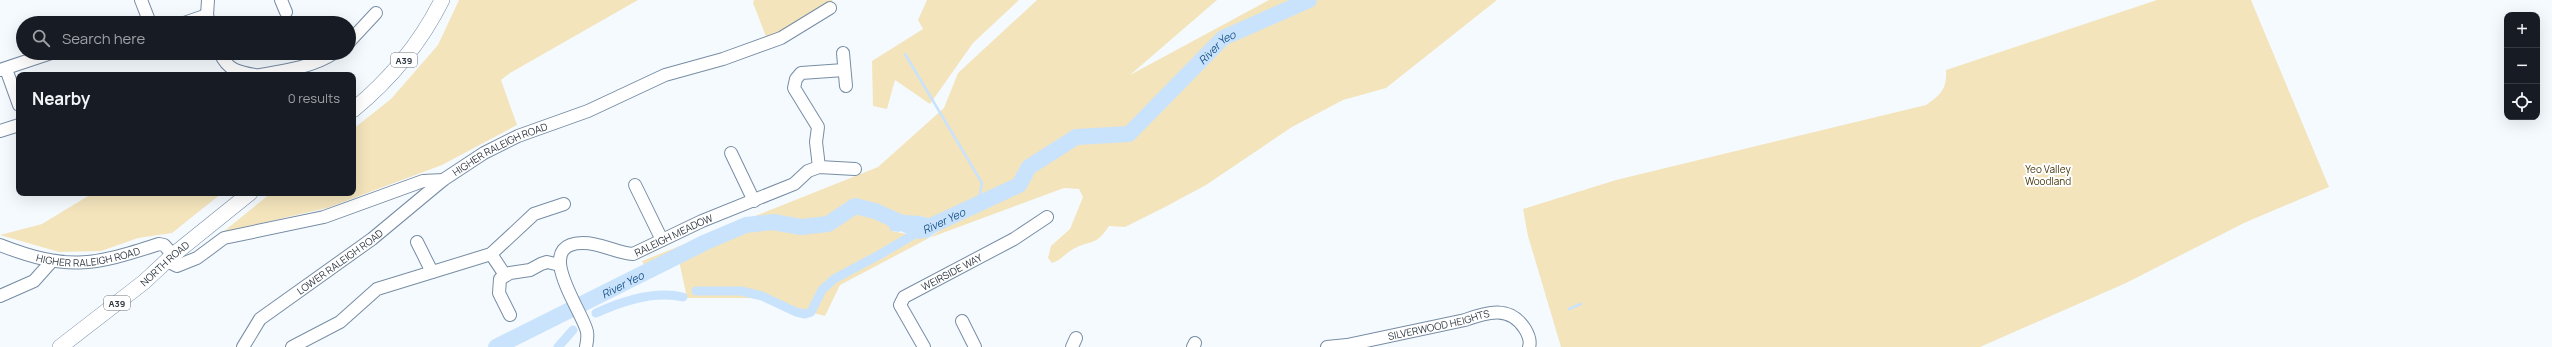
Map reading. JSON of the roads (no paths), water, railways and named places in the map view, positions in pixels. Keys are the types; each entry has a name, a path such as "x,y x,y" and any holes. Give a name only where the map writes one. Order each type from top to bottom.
{"main road":[{"name":"A39","path":"356,108 378,90 398,68 426,31 442,0"},
{"name":"NORTH ROAD","path":"60,347 144,282 170,258 246,196"}],"street":[{"path":"141,0 147,16"},
{"path":"208,0 208,16"},
{"name":"HIGHER RALEIGH ROAD","path":"0,245 51,262 79,263 112,260 159,244 164,245 170,258 177,266 186,264 224,238 324,217 423,181 443,180 484,153 518,136 588,111 665,75 723,58 781,38 830,8"},
{"path":"356,34 376,13"},
{"path":"843,53 846,86"},
{"path":"16,98 3,70 31,60"},
{"path":"223,60 230,72"},
{"path":"274,72 322,60"},
{"path":"844,70 801,73 796,78 794,88 818,127 816,142 819,167 855,169"},
{"path":"0,132 16,125"},
{"path":"731,153 743,167 754,201"},
{"name":"RALEIGH MEADOW","path":"560,265 562,254 568,247 580,243 592,243 620,253 633,254 702,221 794,184 808,171 819,167"},
{"name":"LOWER RALEIGH ROAD","path":"243,347 260,319 372,240 443,180"},
{"path":"635,184 646,197 662,240"},
{"path":"299,345 340,322 378,290 491,254 534,214 564,204"},
{"name":"WEIRSIDE WAY","path":"924,347 900,305 904,297 1014,239 1047,217"},
{"path":"417,242 432,272"},
{"path":"491,254 505,275"},
{"path":"0,296 34,281 51,262"},
{"path":"510,315 500,298 498,287 500,279 505,275 530,270 547,262 560,265 563,280 580,313 587,331 586,347"},
{"name":"SILVERWOOD HEIGHTS","path":"1327,347 1347,345 1465,320 1483,313 1501,311 1507,313 1522,325 1527,334 1530,347"},
{"path":"962,321 975,347"}],"water":[{"path":"891,214 920,216 949,223 928,238 912,235 906,227 899,232 891,231 885,220"}],"waterway":[{"name":"River Yeo","path":"496,347 706,242 746,225 773,222 801,227 828,224 855,206 875,211 920,231 1019,185 1029,167 1076,137 1129,134 1223,38 1309,0"},
{"path":"905,54 982,183 978,205"},
{"path":"696,291 741,291 762,296 796,312 805,314 811,312 822,290 834,279 920,231"},
{"path":"596,313 616,304 638,298 661,295 683,297"},
{"path":"1569,309 1581,304"},
{"path":"558,347 573,330"}],"park label":[{"name":"Yeo Valley Woodland","path":"2048,174"}]}
